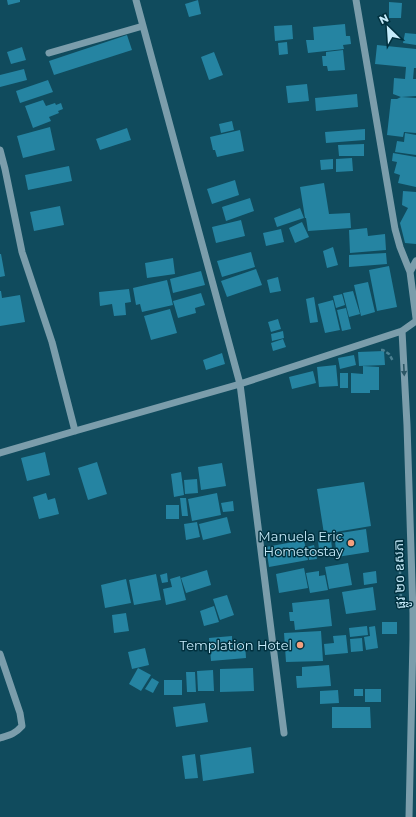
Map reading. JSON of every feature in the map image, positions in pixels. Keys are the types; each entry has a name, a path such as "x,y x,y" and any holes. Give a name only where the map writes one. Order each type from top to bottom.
{"street":[{"path":"136,0 240,384 284,733"},
{"path":"356,0 395,229 400,247 410,272 416,318"},
{"path":"49,53 143,26"},
{"path":"0,150 22,252 52,342 75,430"},
{"path":"410,272 416,261"},
{"path":"0,453 75,430 240,384 402,331 416,321"},
{"name":"ផ្លូវ ២០ ឧសភា","path":"402,331 407,425 413,613 409,817"},
{"path":"0,654 20,713 22,726 17,732 0,738"}],"path":[{"path":"377,351 383,350 389,354 393,361 393,365"},
{"path":"399,539 401,600"}],"building":[{"path":"7,0 20,0 20,2 8,5"},
{"path":"198,0 201,14 189,17 185,4"},
{"path":"389,2 402,3 401,18 389,18"},
{"path":"345,24 346,36 350,36 351,44 343,45 344,49 308,53 306,40 314,40 313,27"},
{"path":"292,25 293,39 275,41 274,26"},
{"path":"405,33 416,34 416,45 403,43"},
{"path":"127,35 132,50 54,75 49,61"},
{"path":"287,42 288,54 279,55 278,43"},
{"path":"377,45 416,49 416,68 414,68 413,79 416,79 416,96 401,97 393,94 394,78 405,79 406,67 375,64"},
{"path":"22,47 26,60 11,64 7,52"},
{"path":"343,50 345,70 328,71 327,66 323,66 322,56 326,56 326,52"},
{"path":"214,52 223,75 209,80 201,57"},
{"path":"24,69 27,80 0,87 0,75"},
{"path":"48,80 53,92 20,103 16,91"},
{"path":"307,84 309,101 288,103 286,86"},
{"path":"357,94 358,107 316,111 315,98"},
{"path":"401,97 416,98 416,133 404,132 403,137 387,135 391,99"},
{"path":"43,100 46,106 61,103 63,109 58,111 59,113 49,117 51,121 33,128 25,106"},
{"path":"232,121 234,130 221,133 219,124"},
{"path":"50,127 55,150 23,158 17,136"},
{"path":"127,128 131,140 100,150 96,139"},
{"path":"365,129 365,140 326,143 325,132"},
{"path":"240,130 244,151 217,157 215,150 213,150 210,137"},
{"path":"405,133 416,135 416,155 395,152 397,141 404,142"},
{"path":"364,144 364,156 339,156 338,145"},
{"path":"393,153 416,157 416,187 398,183 400,175 394,173 397,162 392,161"},
{"path":"352,158 353,171 336,172 336,159"},
{"path":"333,159 333,169 321,170 320,160"},
{"path":"69,166 72,181 28,190 25,175"},
{"path":"235,180 239,195 212,204 207,189"},
{"path":"324,183 329,214 350,213 351,228 308,231 300,187"},
{"path":"403,191 416,192 416,244 405,243 400,223 408,208 402,205"},
{"path":"250,198 254,211 226,221 222,207"},
{"path":"60,206 64,225 34,231 30,212"},
{"path":"300,208 304,218 277,227 274,218"},
{"path":"241,220 245,236 216,243 212,227"},
{"path":"302,222 309,237 295,243 289,228"},
{"path":"367,228 368,236 385,234 386,250 350,253 349,230"},
{"path":"281,229 284,242 266,246 263,233"},
{"path":"333,247 338,265 327,268 323,251"},
{"path":"251,252 255,267 222,277 217,261"},
{"path":"386,253 387,264 349,267 349,255"},
{"path":"0,254 5,276 0,277"},
{"path":"173,258 175,274 147,278 145,263"},
{"path":"389,266 397,307 377,311 369,270"},
{"path":"256,269 262,285 227,297 221,281"},
{"path":"201,271 205,285 173,293 170,279"},
{"path":"278,277 281,291 270,293 267,280"},
{"path":"167,280 173,305 142,312 140,304 136,305 133,288"},
{"path":"368,282 375,312 361,316 354,285"},
{"path":"129,289 131,302 125,303 126,315 114,316 112,304 100,306 99,292"},
{"path":"0,291 2,298 20,295 25,322 0,326"},
{"path":"353,291 360,314 349,317 343,293"},
{"path":"201,293 205,305 195,308 196,313 178,318 173,301"},
{"path":"342,294 345,305 336,308 333,296"},
{"path":"314,297 318,322 310,323 306,299"},
{"path":"333,300 340,330 325,333 318,304"},
{"path":"346,308 351,329 342,331 337,310"},
{"path":"170,309 177,333 151,340 144,316"},
{"path":"278,319 281,329 271,332 268,322"},
{"path":"283,331 284,338 272,341 271,334"},
{"path":"283,339 286,347 273,351 271,343"},
{"path":"384,351 385,365 359,366 358,352"},
{"path":"222,353 225,364 206,370 203,360"},
{"path":"354,355 356,365 340,369 338,358"},
{"path":"336,365 338,386 319,387 317,367"},
{"path":"363,366 379,367 379,390 370,390 370,393 351,393 351,373 363,374"},
{"path":"313,371 316,383 292,389 289,377"},
{"path":"340,373 348,373 348,388 340,388"},
{"path":"45,452 50,475 27,481 21,458"},
{"path":"97,462 107,494 88,500 78,468"},
{"path":"222,463 226,486 201,490 198,467"},
{"path":"181,472 184,495 174,497 171,474"},
{"path":"197,479 198,493 185,494 184,480"},
{"path":"364,482 371,526 324,534 317,489"},
{"path":"46,493 48,500 55,498 59,514 39,519 33,497"},
{"path":"217,493 221,515 192,521 188,499"},
{"path":"180,498 186,498 188,516 182,516"},
{"path":"233,501 234,511 223,512 221,503"},
{"path":"166,505 179,505 179,519 166,519"},
{"path":"227,517 231,533 203,540 199,524"},
{"path":"197,522 200,537 186,540 184,524"},
{"name":"Manuela Eric Hometostay","path":"366,529 369,552 337,557 334,534"},
{"path":"304,540 308,560 269,567 266,547"},
{"path":"331,540 332,548 319,549 318,541"},
{"path":"314,545 317,559 309,560 307,547"},
{"path":"348,563 352,585 329,589 325,567"},
{"path":"304,568 308,588 279,593 276,574"},
{"path":"207,570 211,585 186,593 181,578"},
{"path":"319,571 319,576 325,575 328,590 310,593 306,573"},
{"path":"376,571 377,583 364,585 363,573"},
{"path":"167,573 168,582 162,583 160,575"},
{"path":"156,574 161,600 134,605 129,580"},
{"path":"180,576 186,600 166,605 163,589 172,587 170,579"},
{"path":"126,579 131,603 105,608 101,585"},
{"path":"373,587 376,610 346,614 342,592"},
{"path":"227,595 234,615 220,620 213,599"},
{"path":"329,599 332,626 295,630 294,621 290,621 289,612 293,612 292,603"},
{"path":"214,606 219,622 204,626 200,611"},
{"path":"126,613 129,631 114,633 112,615"},
{"path":"382,622 397,622 397,634 382,634"},
{"path":"367,626 368,635 350,637 349,628"},
{"path":"375,626 378,648 366,650 364,637 370,636 369,627"},
{"path":"321,631 323,661 286,662 284,633"},
{"path":"346,635 348,653 325,655 324,644 334,643 333,636"},
{"path":"232,636 232,643 245,642 246,658 211,661 209,638"},
{"path":"362,638 363,651 351,652 350,639"},
{"path":"145,648 149,665 132,669 128,652"},
{"path":"329,665 331,686 297,688 296,676 302,676 302,667"},
{"path":"138,668 151,675 141,691 129,684"},
{"path":"253,668 254,691 220,692 220,669"},
{"path":"213,670 214,691 198,691 197,671"},
{"path":"186,672 195,672 196,692 187,692"},
{"path":"152,678 159,682 153,693 145,689"},
{"path":"164,680 182,680 182,695 164,695"},
{"path":"354,689 363,689 363,696 354,696"},
{"path":"365,689 381,689 381,702 365,702"},
{"path":"338,690 339,703 320,704 320,691"},
{"path":"205,703 208,722 176,727 173,707"},
{"path":"332,707 370,707 371,728 332,728"},
{"path":"251,747 254,773 203,781 200,755"},
{"path":"195,754 198,778 185,779 182,756"}],"place":[{"name":"Manuela Eric Hometostay","path":"351,543"},
{"name":"Templation Hotel","path":"300,645"}]}
